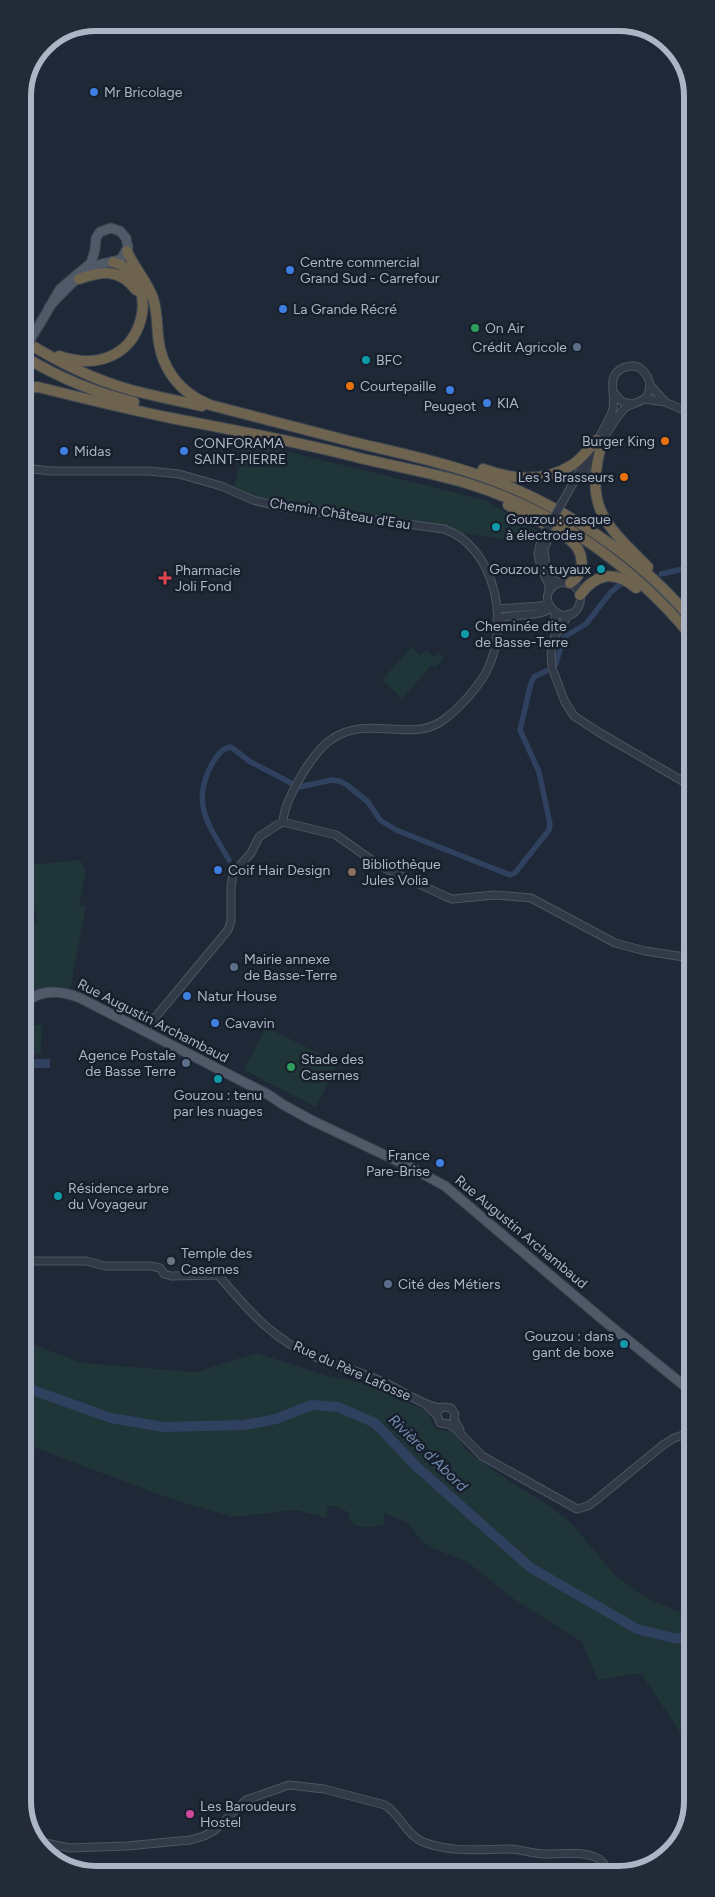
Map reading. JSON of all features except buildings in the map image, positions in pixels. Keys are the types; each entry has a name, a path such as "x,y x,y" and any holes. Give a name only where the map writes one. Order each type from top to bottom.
{"highway":[{"path":"127,251 152,295 155,304 159,346 170,375 191,397 210,405 404,454 496,481 556,509 588,528 623,554 684,611"},
{"path":"31,346 68,359 95,362 114,356 124,349 134,337 140,322 141,292 134,278 125,267 111,262"},
{"path":"78,279 98,273 120,276 136,289 142,302"},
{"path":"31,348 92,376 130,390 312,431"},
{"path":"31,360 53,372 126,400 465,482 492,492 535,511 582,538 644,587 684,628"},
{"path":"31,387 38,387 170,418 285,440"},
{"path":"404,454 453,460 495,474 519,479 535,478 552,474 572,465 599,441"},
{"path":"599,441 594,485 601,512 624,544 650,570 684,610"},
{"path":"465,482 489,493 575,544 582,558 580,573 576,579 565,583"},
{"path":"580,595 595,580 608,576 620,578 634,586 684,638"}],"main road":[{"path":"31,335 41,322 49,307 60,289 88,267 95,250 96,238 100,232 111,228 124,234 127,242 127,251 121,258 94,267 78,279 49,307"},
{"path":"95,250 103,260 111,262"},
{"name":"Rue Augustin Archambaud","path":"31,998 43,993 66,993 269,1095 330,1130 430,1177 459,1197 684,1385"},
{"name":"Rue Augustin Archambaud","path":"626,1338 684,1378"}],"street":[{"path":"555,635 549,585 538,554 541,540 599,441 612,412 614,400 612,383 613,378 620,369 637,367 642,370 649,379 650,386 644,399"},
{"path":"650,386 665,402"},
{"path":"613,393 621,401 631,404"},
{"path":"599,441 625,408 644,399 657,399 684,410"},
{"name":"Chemin Château d'Eau","path":"31,469 120,470 179,474 221,486 253,500 280,507 444,529 459,535 479,557 488,574 498,619 494,650 485,674 475,688 442,721 425,728 411,730 362,727 347,731 331,739 312,758 285,810 283,822"},
{"path":"543,568 555,581 574,586 580,595 579,605 569,614 555,635 551,652 552,668 565,702 574,716 684,782"},
{"path":"549,592 552,588 565,583"},
{"path":"497,609 541,606 551,608 564,615 569,614"},
{"path":"498,619 504,616 543,612 551,608"},
{"path":"144,1031 228,930 231,921 233,873 251,853 259,837 283,822 336,835 380,866 452,899 495,895 527,898 538,901 615,943 645,951 684,957"},
{"name":"Rue du Père Lafosse","path":"31,1262 86,1261 105,1266 151,1266 160,1268 164,1274 171,1276 218,1275 257,1320 286,1342 312,1356 382,1381 438,1412"},
{"path":"445,1406 451,1408 455,1414 451,1422 440,1423 438,1412 445,1406"},
{"path":"451,1422 482,1456 574,1508 583,1508 596,1500 663,1445 684,1434"},
{"path":"47,1843 70,1848 127,1846 190,1840 215,1830 246,1800 289,1785 324,1789 384,1805 393,1810 416,1838 425,1843 462,1851 512,1849 536,1854 588,1855 601,1860 605,1866"}],"green space":[{"path":"245,441 485,500 540,532 536,542 463,534 445,526 278,503 255,497 234,487"},
{"path":"411,647 421,656 426,650 434,657 438,652 444,658 435,668 432,665 402,699 382,680"},
{"path":"80,860 86,872 79,905 86,907 70,989 46,987 31,992 31,923 37,923 31,887 31,864"},
{"path":"31,1025 42,1025 41,1054 31,1054"},
{"name":"Stade des Casernes","path":"266,1027 338,1063 316,1107 244,1070"},
{"path":"31,1344 82,1363 196,1372 257,1353 324,1375 376,1386 391,1393 399,1400 422,1408 430,1416 433,1426 439,1430 455,1434 466,1450 511,1482 551,1507 571,1523 616,1576 647,1598 677,1611 684,1611 684,1738 642,1673 598,1680 582,1642 515,1600 466,1561 429,1547 408,1523 384,1513 384,1525 356,1526 350,1519 348,1512 334,1506 328,1506 326,1518 296,1510 233,1517 171,1499 31,1446"}],"water":[{"path":"31,1059 50,1059 50,1068 31,1068"}],"waterway":[{"path":"661,574 684,568"},
{"path":"555,666 564,637 586,624 611,592 622,583"},
{"path":"299,787 332,780 339,781 368,802 380,820 396,830 510,875 515,873 549,830 550,824 539,772 520,730 531,683 534,677 546,671"},
{"path":"229,860 209,825 202,803 206,778 212,764 220,753 231,747 249,761 293,784"},
{"name":"Rivière d'Abord","path":"31,1389 111,1418 164,1427 245,1425 276,1419 312,1405 338,1407 375,1423 417,1467 531,1568 637,1629 684,1639"}],"place":[{"name":"Mr Bricolage","path":"94,92"},
{"name":"Centre commercial Grand Sud - Carrefour","path":"290,270"},
{"name":"La Grande Récré","path":"283,309"},
{"name":"On Air","path":"475,328"},
{"name":"Crédit Agricole","path":"577,347"},
{"name":"BFC","path":"366,360"},
{"name":"Courtepaille","path":"350,386"},
{"name":"Peugeot","path":"450,390"},
{"name":"KIA","path":"487,403"},
{"name":"Burger King","path":"665,441"},
{"name":"Midas","path":"64,451"},
{"name":"CONFORAMA SAINT-PIERRE","path":"184,451"},
{"name":"Les 3 Brasseurs","path":"624,477"},
{"name":"Gouzou : casque à électrodes","path":"496,527"},
{"name":"Gouzou : tuyaux","path":"601,569"},
{"name":"Pharmacie Joli Fond","path":"165,578"},
{"name":"Cheminée dite de Basse-Terre","path":"465,634"},
{"name":"Coif Hair Design","path":"218,870"},
{"name":"Bibliothèque Jules Volia","path":"352,872"},
{"name":"Mairie annexe de Basse-Terre","path":"234,967"},
{"name":"Natur House","path":"187,996"},
{"name":"Cavavin","path":"215,1023"},
{"name":"Agence Postale de Basse Terre","path":"186,1063"},
{"name":"Stade des Casernes","path":"291,1067"},
{"name":"Gouzou : tenu par les nuages","path":"218,1079"},
{"name":"France Pare-Brise","path":"440,1163"},
{"name":"Résidence arbre du Voyageur","path":"58,1196"},
{"name":"Temple des Casernes","path":"171,1261"},
{"name":"Cité des Métiers","path":"388,1284"},
{"name":"Gouzou : dans gant de boxe","path":"624,1344"},
{"name":"Les Baroudeurs Hostel","path":"190,1814"}]}
